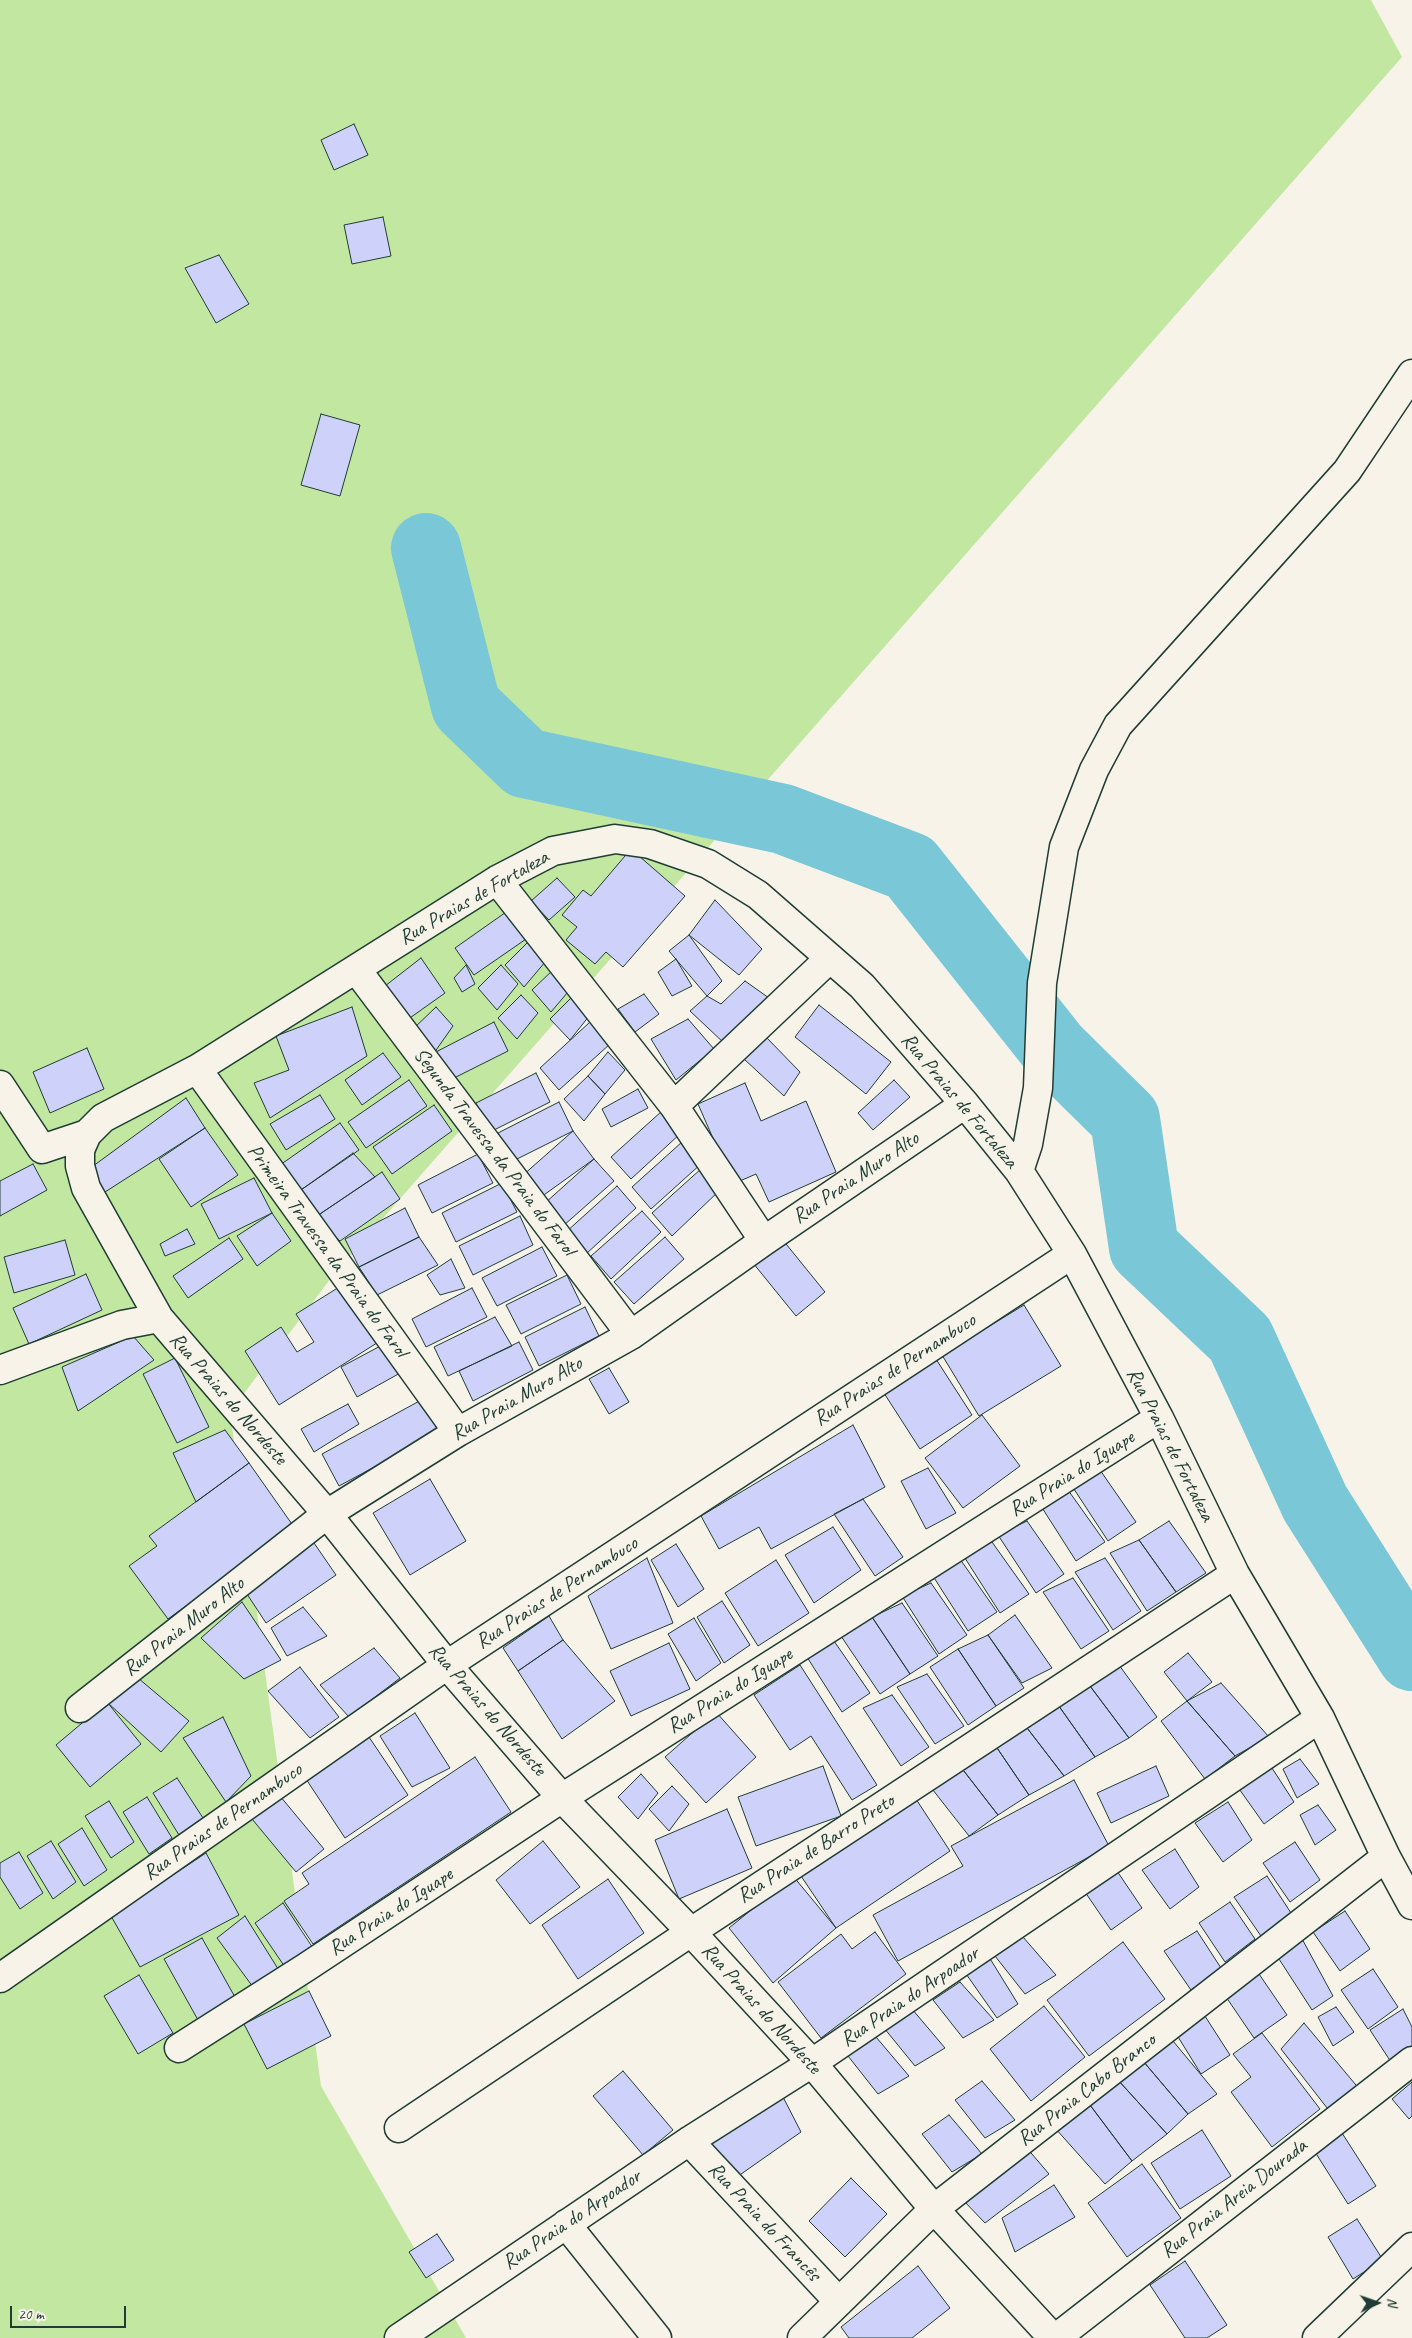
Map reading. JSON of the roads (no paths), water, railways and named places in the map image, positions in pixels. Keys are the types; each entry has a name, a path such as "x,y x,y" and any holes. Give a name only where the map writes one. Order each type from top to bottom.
{"street":[{"path":"1019,1171 1028,1144 1038,1088 1042,983 1064,847 1094,770 1118,725 1346,471 1412,374"},
{"name":"Rua Praias de Fortaleza","path":"197,1070 497,880 553,852 590,842 615,839 650,844 708,864 758,895 862,986 965,1104 1019,1171 1072,1254 1159,1418 1235,1574 1320,1718 1386,1857 1412,1905"},
{"path":"497,880 674,1106 764,1241"},
{"path":"674,1106 830,958"},
{"name":"Segunda Travessa da Praia do Farol","path":"356,968 631,1335"},
{"name":"Rua Praias do Nordeste","path":"197,1070 103,1118 88,1134 80,1150 80,1166 86,1188 159,1318 327,1514 447,1665 562,1798 691,1932 812,2063 934,2209 1054,2338"},
{"name":"Primeira Travessa da Praia do Farol","path":"197,1070 458,1432"},
{"path":"0,1085 42,1149 88,1134"},
{"name":"Rua Praia Muro Alto","path":"80,1708 327,1514 458,1432 631,1335 764,1241 965,1104"},
{"name":"Rua Praias de Pernambuco","path":"0,1978 447,1665 1072,1254"},
{"path":"0,1370 122,1325 159,1318"},
{"name":"Rua Praia do Iguape","path":"179,2048 305,1968 562,1798 1159,1418"},
{"name":"Rua Praia de Barro Preto","path":"399,2128 691,1932 1235,1574"},
{"name":"Rua Praia do Arpoador","path":"399,2338 689,2141 812,2063 1320,1718"},
{"name":"Rua Praia Cabo Branco","path":"802,2338 934,2209 1386,1857"},
{"name":"Rua Praia Areia Dourada","path":"1054,2338 1412,2061"},
{"name":"Rua Praia do Francês","path":"689,2141 839,2302"},
{"path":"566,2224 657,2338"},
{"path":"1317,2338 1412,2248"}],"waterway":[{"path":"426,548 466,706 525,763 783,819 910,867 1055,1050 1125,1119 1144,1248 1240,1339 1315,1503 1412,1656"}]}
